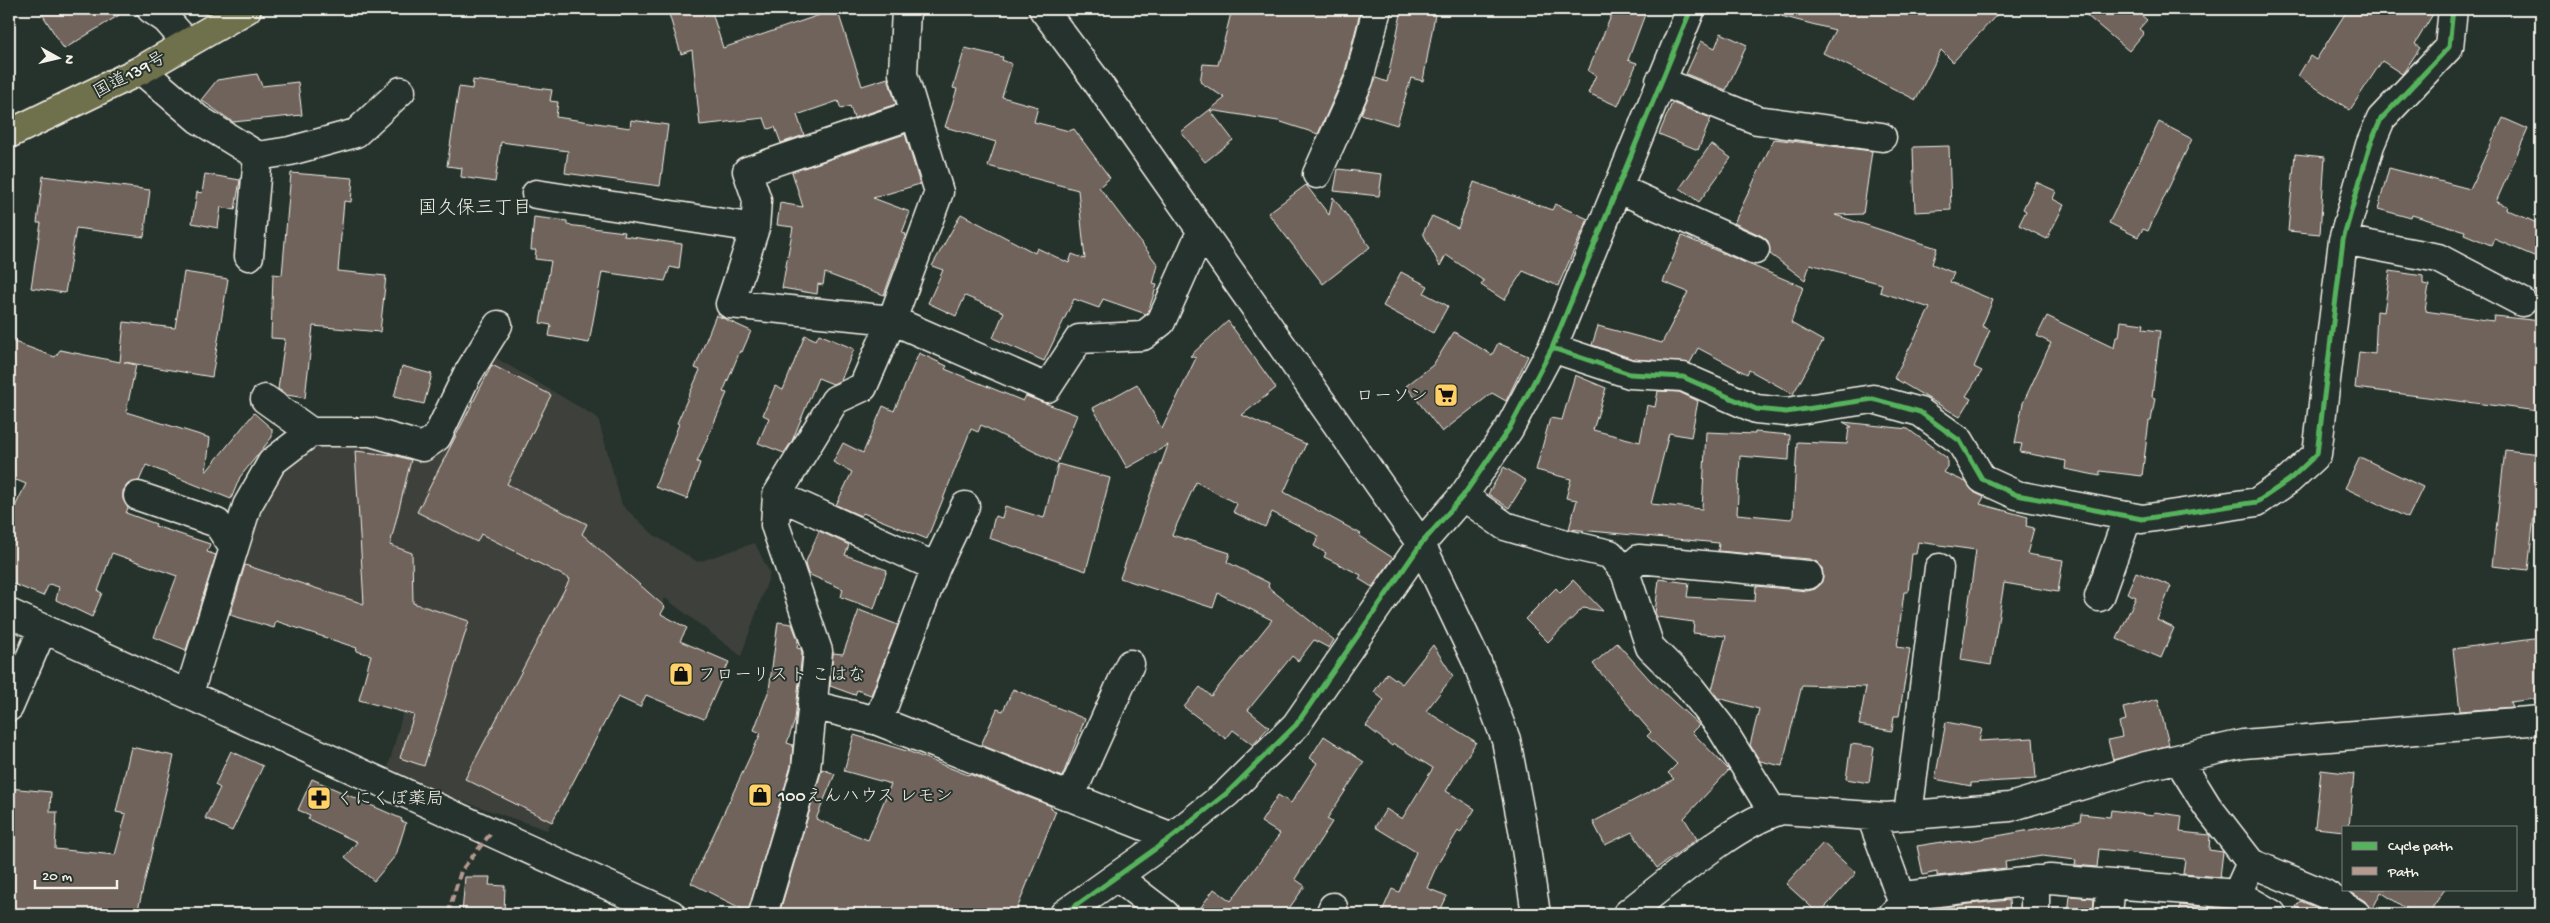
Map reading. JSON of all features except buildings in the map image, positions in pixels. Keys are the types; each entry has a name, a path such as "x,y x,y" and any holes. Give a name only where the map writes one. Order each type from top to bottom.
{"highway":[{"name":"国道139号","path":"9,134 141,70 247,9"}],"street":[{"path":"151,9 166,19 188,42"},
{"path":"763,914 806,769 818,651 775,525 777,495 835,400 863,387 892,320 939,192 903,74 906,9"},
{"path":"1044,9 1422,544 1477,662 1506,740 1524,830 1536,914"},
{"path":"1317,174 1359,80 1378,9"},
{"path":"1064,914 1172,837 1227,793 1296,725 1422,544 1463,496 1509,429 1552,348 1691,9"},
{"path":"1552,348 1630,374 1683,377 1756,409 1786,412 1873,399 1920,412 1960,441 1982,479 2017,495 2142,519 2257,502 2289,480 2316,454 2343,240 2370,146 2381,119 2449,47 2453,9"},
{"path":"141,70 198,119 258,156 356,133 401,91"},
{"path":"1660,81 1757,120 1882,137"},
{"path":"915,114 747,171 757,200 755,228 730,304 892,320 1047,388 1079,339 1143,336 1161,322 1201,232"},
{"path":"248,256 258,156"},
{"path":"1617,188 1755,250"},
{"path":"536,194 755,228"},
{"path":"2343,240 2438,258 2522,302"},
{"path":"265,399 311,432 371,432 423,448 437,437 467,375 498,325"},
{"path":"189,693 233,546 247,506 272,462 311,432"},
{"path":"777,495 936,567"},
{"path":"138,496 216,523 233,546"},
{"path":"1463,496 1505,526 1566,544 1610,554 1625,572 1650,647 1689,686 1720,726 1773,812"},
{"path":"878,721 936,567 965,506"},
{"path":"2099,596 2128,516"},
{"path":"1625,572 1639,559 1808,575"},
{"path":"1908,815 1939,568"},
{"path":"9,613 189,693 671,914"},
{"path":"9,707 43,628"},
{"path":"1070,797 1130,664"},
{"path":"812,705 878,721 1172,837"},
{"path":"1627,914 1728,837 1773,812 1782,810 1871,816 1908,815 2010,806 2178,759 2243,744 2541,720"},
{"path":"2178,759 2207,806 2251,863 2325,894 2356,914"},
{"path":"1871,816 1898,909 1912,895 2035,880 2237,894 2272,914"},
{"path":"2237,894 2251,863"},
{"path":"1117,877 1165,914"},
{"path":"2034,914 2035,880"},
{"path":"2108,914 2111,884"}],"shaded area":[{"path":"484,351 598,418 622,505 654,535 698,562 755,543 770,574 741,656 665,598 547,830 432,791 388,768 426,626 226,569 254,497 312,437 424,451"}],"marked path":[{"path":"448,914 461,871 491,833"}],"cycle path":[{"path":"1064,914 1172,837 1227,793 1296,725 1421,544 1463,496 1509,429 1552,348 1691,9"},
{"path":"1552,348 1630,374 1683,377 1756,409 1786,412 1873,399 1920,412 1960,441 1982,479 2017,495 2142,519 2257,502 2289,480 2317,454 2343,240 2370,145 2381,119 2449,47 2453,9"}],"place":[{"name":"ローソン","path":"1446,395"},
{"name":"フローリスト こはな","path":"681,674"},
{"name":"100えんハウス レモン","path":"760,795"},
{"name":"くにくぼ薬局","path":"319,798"}],"district":[{"name":"国久保三丁目","path":"475,206"}]}
